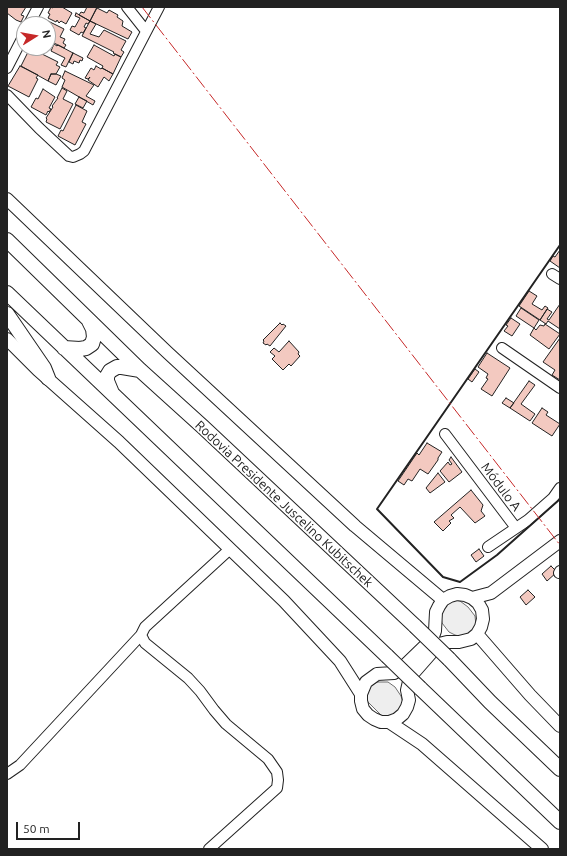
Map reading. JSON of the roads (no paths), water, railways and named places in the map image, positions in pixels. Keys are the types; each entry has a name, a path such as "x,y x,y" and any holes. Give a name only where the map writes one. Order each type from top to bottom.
{"highway":[{"name":"Rodovia Presidente Juscelino Kubitschek","path":"7,240 140,370 203,427 415,626 490,702 560,769"},
{"path":"7,293 560,822"},
{"path":"7,314 44,368 48,378"},
{"path":"64,348 80,349 86,348 92,344 94,337 93,329 87,317"},
{"path":"113,394 107,381 107,376 110,371 117,367 140,370"}],"main road":[{"path":"7,199 167,352 355,526 443,600"},
{"path":"7,339 119,442 284,600 340,661 361,694"},
{"path":"472,598 491,593 560,541"},
{"path":"482,610 491,593"},
{"path":"457,594 472,598 478,603 482,610 483,619 477,634 471,639 465,641 439,644 410,677 406,690 409,700 407,707 403,714 397,719 389,722 381,722 374,720 368,715 363,709 361,702 362,687 371,677 383,673 394,673 402,668 432,639 435,630 436,612 443,600 457,594"},
{"path":"477,634 530,695 560,726"},
{"path":"389,722 428,748 542,849"}],"street":[{"path":"33,16 38,7"},
{"path":"128,7 146,31"},
{"path":"7,95 68,156 77,156 84,151 159,7"},
{"path":"7,68 16,50"},
{"path":"502,348 560,388"},
{"name":"Módulo A","path":"445,434 516,528 488,547"},
{"path":"516,528 528,520 552,498 560,488"},
{"path":"7,774 20,765 141,635 145,627 230,549"},
{"path":"141,635 145,643 188,678 226,724 268,759 277,772 278,780 276,788 272,793 209,849"}]}
